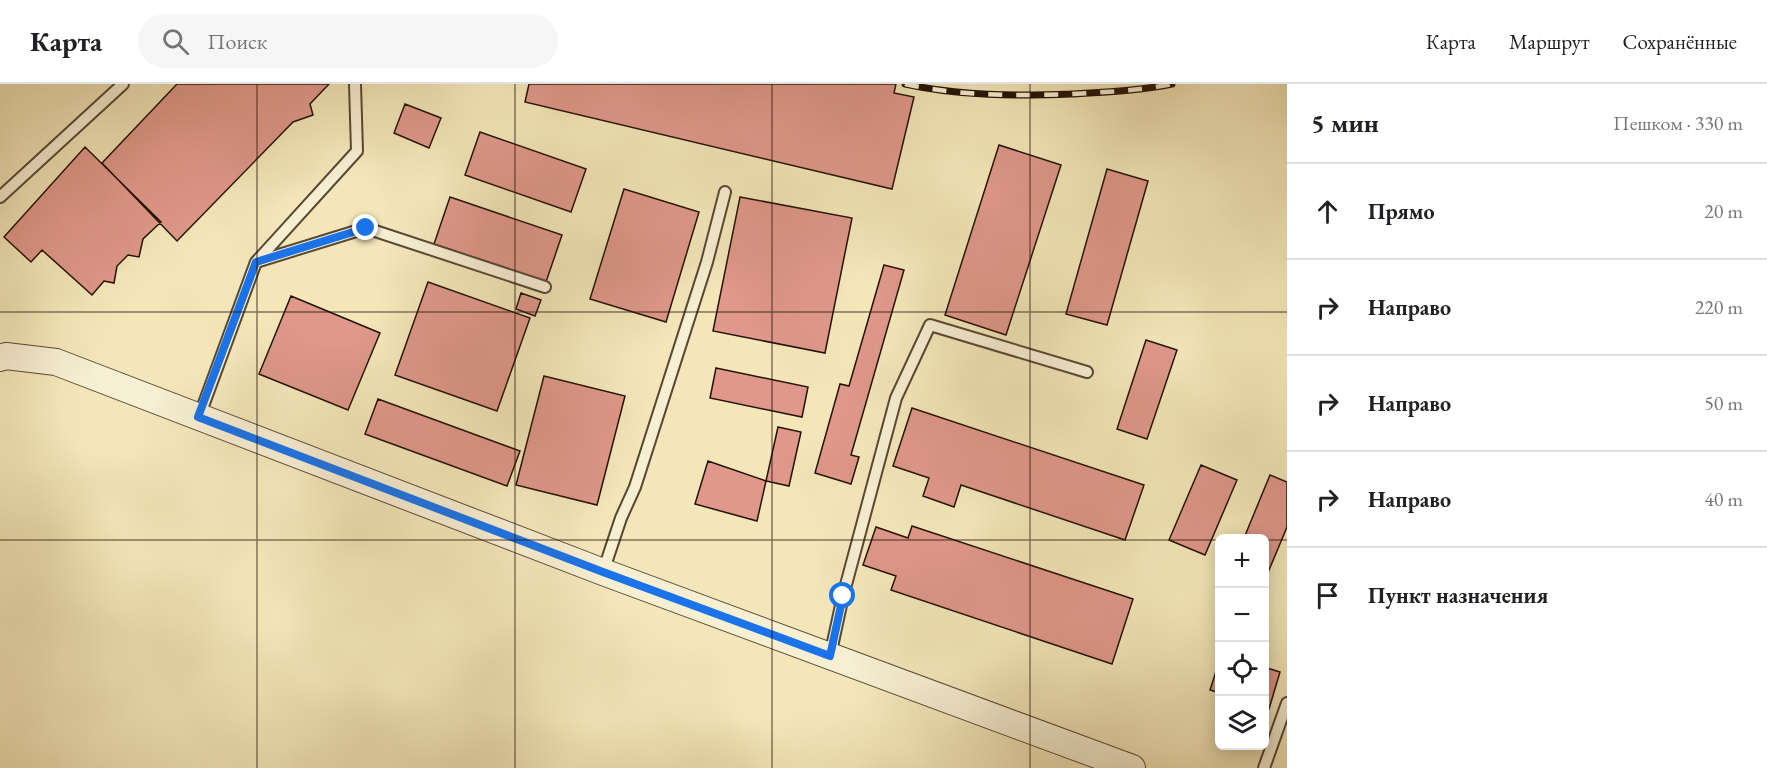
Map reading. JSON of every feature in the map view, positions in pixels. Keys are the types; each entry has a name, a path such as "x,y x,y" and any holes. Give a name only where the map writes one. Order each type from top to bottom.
{"street":[{"path":"2,356 56,362 603,572 1132,768"}],"lane":[{"path":"0,197 123,84"},
{"path":"198,417 256,262 357,151 354,84"},
{"path":"603,572 621,518 635,487 704,273 725,192"},
{"path":"256,262 366,228 545,287"},
{"path":"830,656 843,596 896,398 930,325 1087,372"},
{"path":"1264,768 1287,703"}],"building":[{"path":"177,84 329,84 310,104 313,115 293,122 177,241 102,163"},
{"path":"529,84 896,84 894,93 914,97 892,189 525,102"},
{"path":"405,104 441,118 429,148 394,133"},
{"path":"480,132 586,169 571,212 465,175"},
{"path":"999,145 1061,165 1006,335 945,315"},
{"path":"85,147 161,222 143,239 139,257 128,255 117,266 114,283 104,281 92,295 42,250 31,262 4,237"},
{"path":"1107,169 1148,181 1107,325 1066,314"},
{"path":"624,189 699,212 666,322 590,299"},
{"path":"450,197 562,235 546,282 434,244"},
{"path":"740,197 852,218 825,353 713,331"},
{"path":"884,265 904,270 851,455 859,457 851,484 815,473 840,384 849,386"},
{"path":"428,282 530,318 497,411 395,375"},
{"path":"521,293 541,300 535,316 516,309"},
{"path":"291,296 380,333 348,410 259,374"},
{"path":"1146,340 1177,350 1147,439 1117,429"},
{"path":"716,368 808,387 802,417 710,398"},
{"path":"544,376 625,396 597,505 516,485"},
{"path":"378,399 520,451 507,486 365,434"},
{"path":"912,408 1144,485 1125,540 961,485 954,507 923,496 929,478 893,466"},
{"path":"778,427 801,432 789,486 766,481"},
{"path":"708,461 766,481 757,521 695,504"},
{"path":"1201,465 1237,480 1205,555 1169,540"},
{"path":"1270,475 1287,482 1287,527 1269,570 1269,534 1246,534"},
{"path":"912,526 1133,599 1112,664 891,590 896,576 863,565 876,527 908,538"},
{"path":"1269,669 1280,672 1269,709"},
{"path":"1215,674 1215,692 1210,690"}],"railway":[{"path":"905,84 967,93 1029,95 1122,91 1172,84"}],"route":[{"path":"366,228 256,262 198,417 830,656 843,596"}]}
